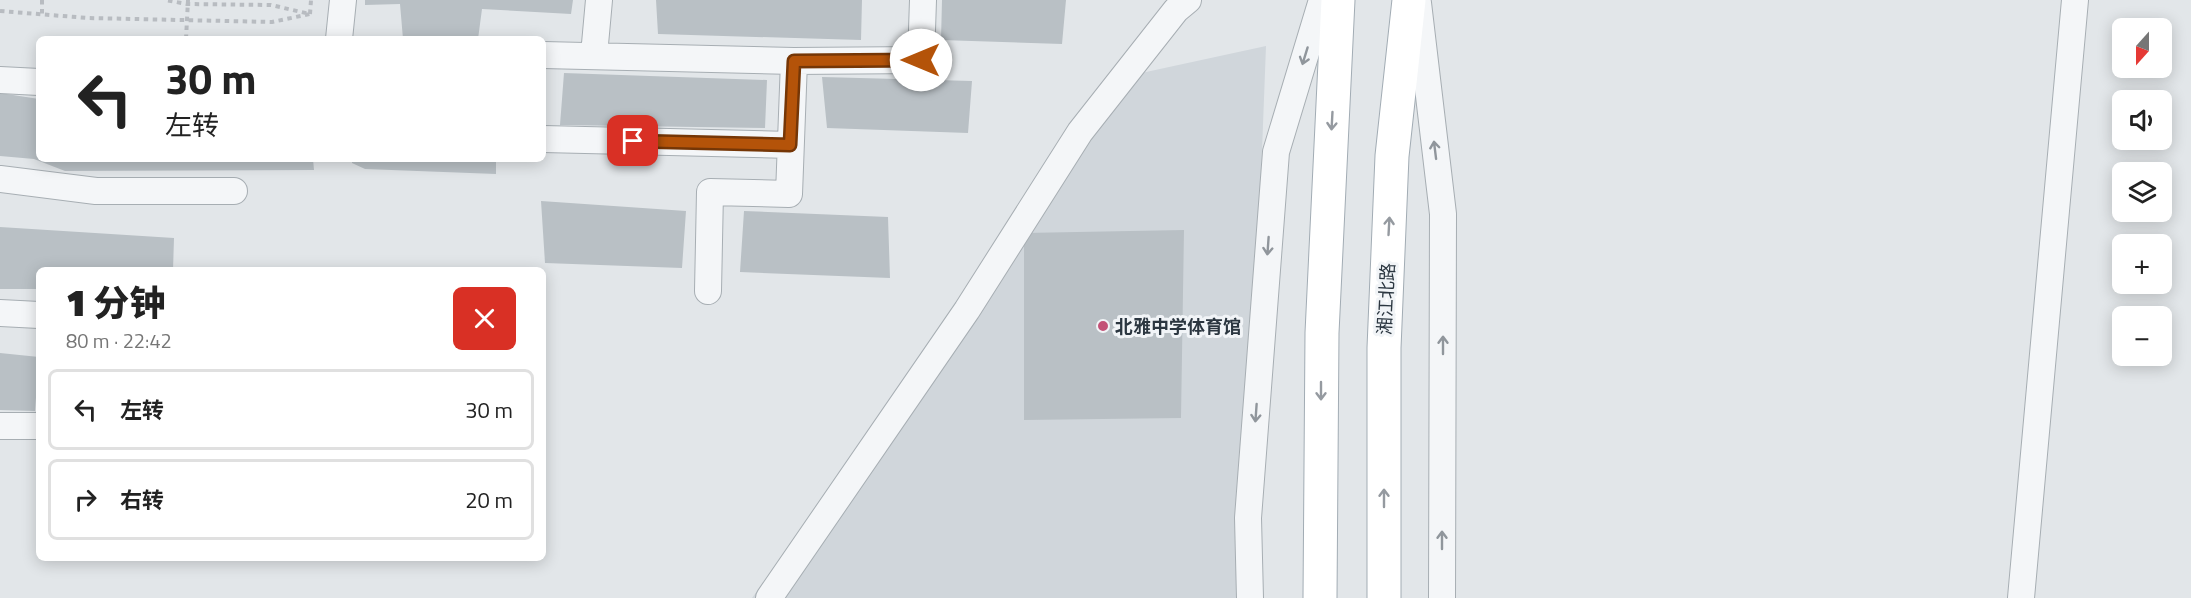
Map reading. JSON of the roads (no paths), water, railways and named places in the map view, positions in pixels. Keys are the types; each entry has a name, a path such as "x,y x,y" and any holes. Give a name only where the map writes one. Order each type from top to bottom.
{"main road":[{"path":"1320,598 1322,333 1338,0"},
{"name":"湘江北路","path":"1384,598 1384,348 1392,156 1408,0"}],"street":[{"path":"339,36 343,0"},
{"path":"594,55 599,0"},
{"path":"546,55 794,61 921,60 922,0"},
{"path":"769,598 968,310 1080,132 1176,10 1188,0"},
{"path":"1250,598 1248,518 1275,152 1322,0"},
{"path":"1417,0 1443,214 1443,598"},
{"path":"2021,598 2075,0"},
{"path":"708,291 710,192 789,194 794,61"},
{"path":"0,80 36,82"},
{"path":"546,139 790,145"},
{"path":"0,179 96,191 234,190"},
{"path":"0,313 36,315"},
{"path":"0,426 36,426"}],"place":[{"name":"北雅中学体育馆","path":"1103,326"}]}
